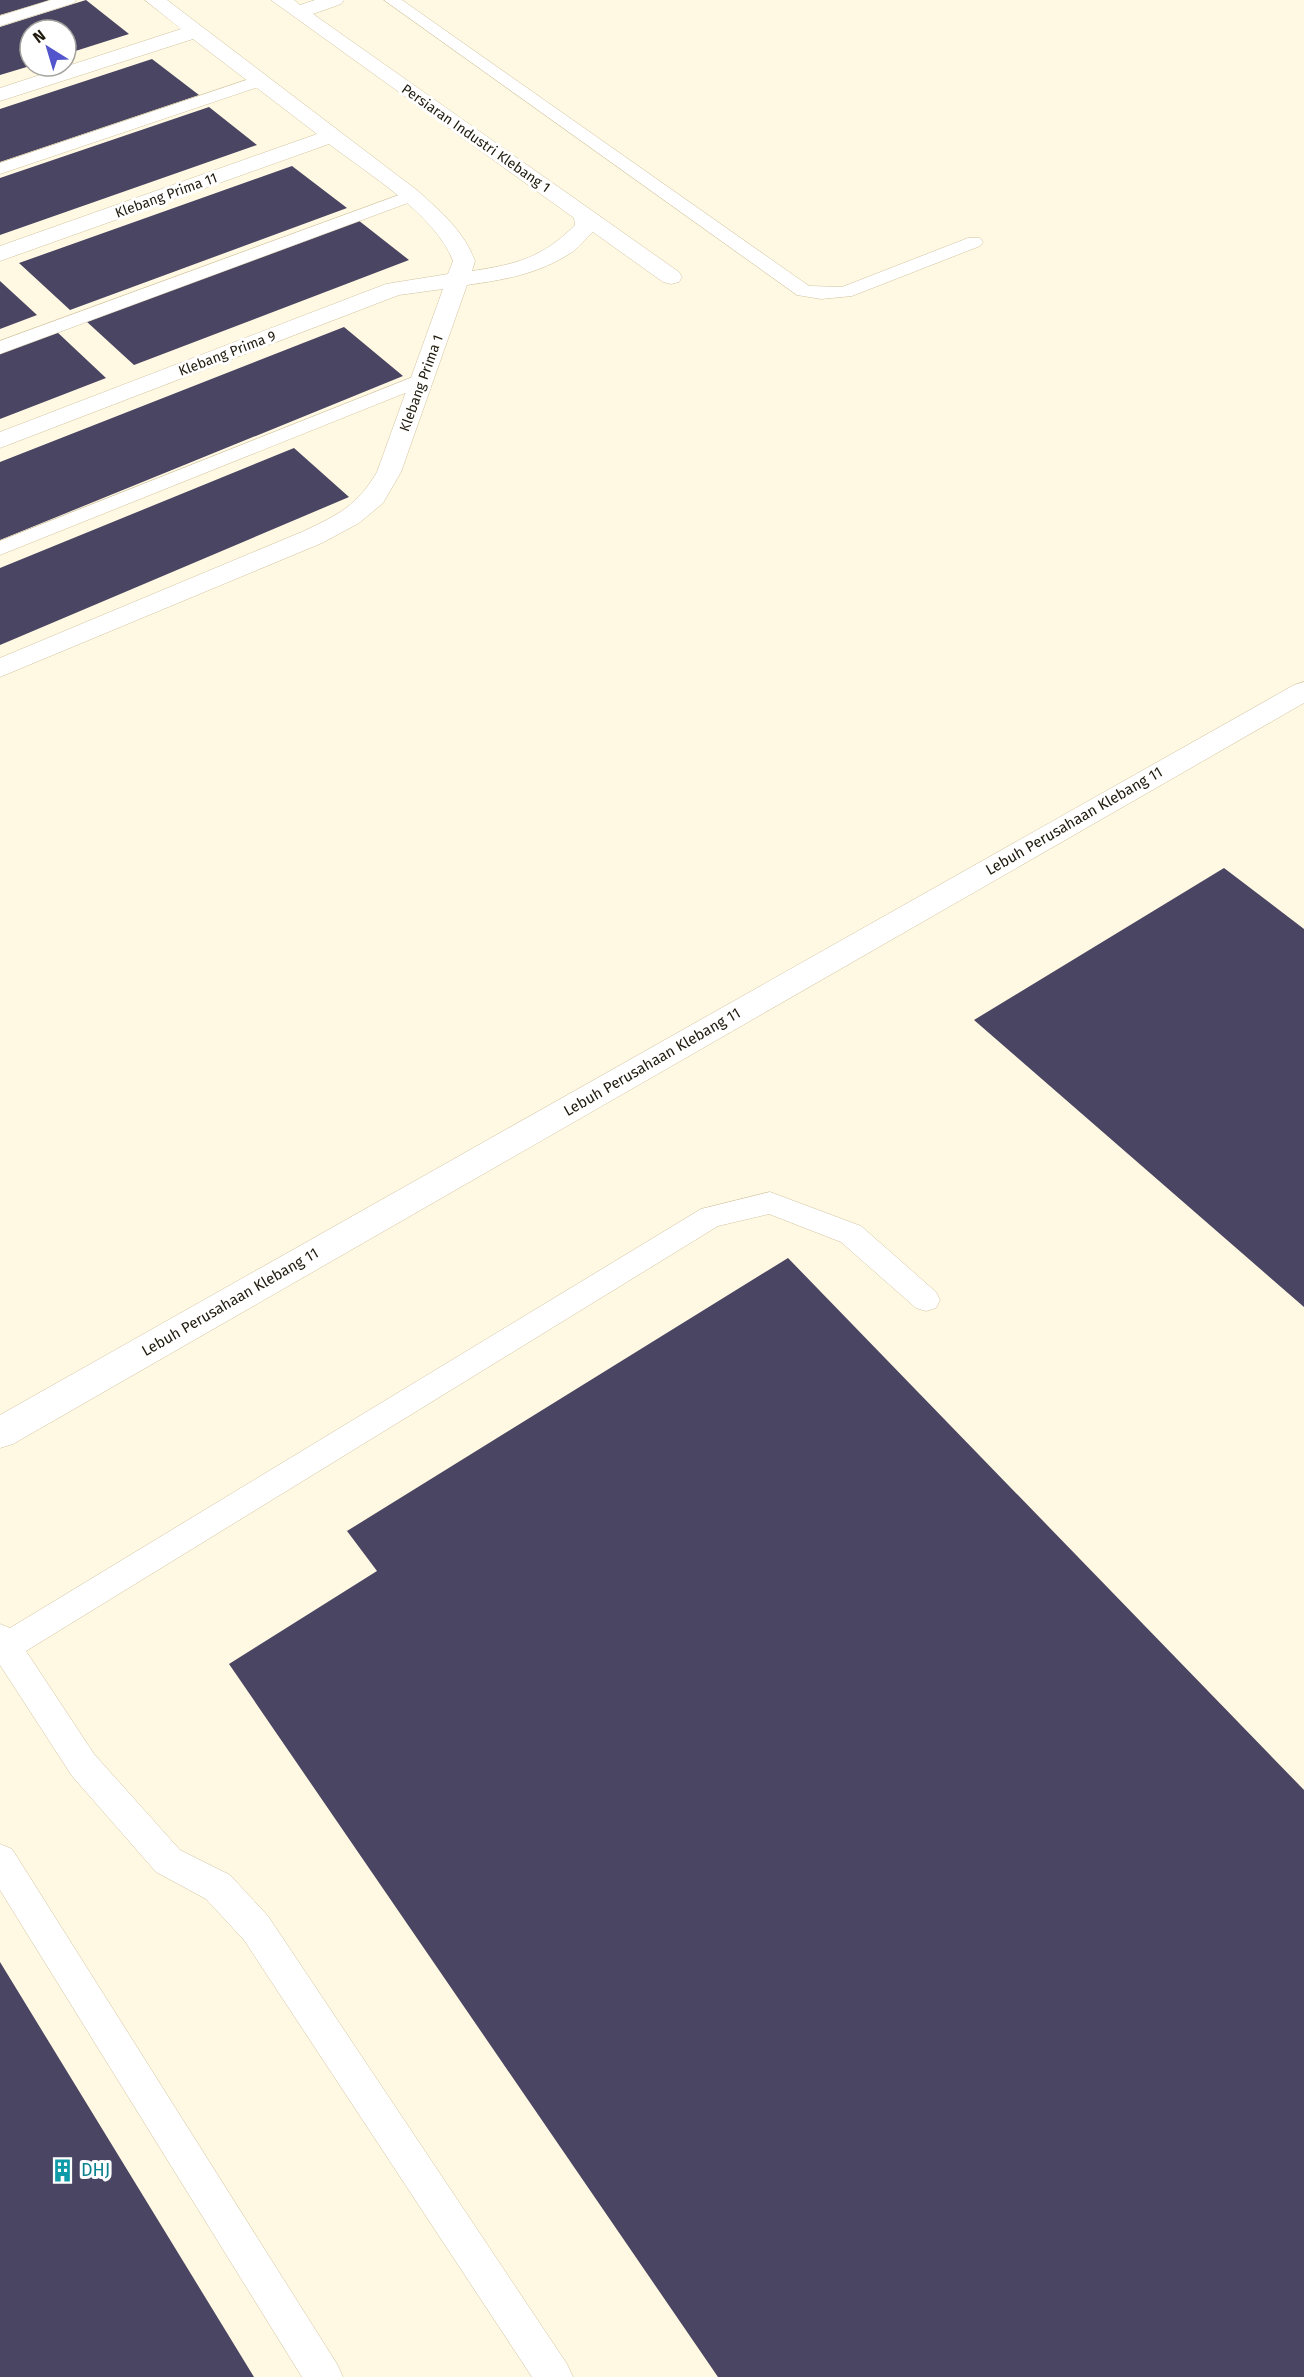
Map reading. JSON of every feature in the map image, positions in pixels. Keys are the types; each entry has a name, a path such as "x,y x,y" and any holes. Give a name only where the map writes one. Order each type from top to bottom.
{"street":[{"name":"Klebang Prima 1","path":"0,668 313,537 350,518 374,498 389,472 464,261 460,247 410,196 155,0"},
{"path":"289,6 334,0"},
{"name":"Persiaran Industri Klebang 1","path":"289,6 671,277"},
{"path":"0,95 196,31"},
{"name":"Klebang Prima 11","path":"0,254 332,136"},
{"name":"Klebang Prima 9","path":"0,441 394,289 509,272 548,258 575,239 586,226 584,215"},
{"name":"Lebuh Perusahaan Klebang 11","path":"0,1433 1304,691"}],"lane":[{"path":"0,21 68,0"},
{"path":"392,0 804,291 845,292 974,242"},
{"path":"0,169 261,80"},
{"path":"0,348 410,196"},
{"path":"0,549 423,379"},
{"path":"554,2377 506,2301 256,1928 218,1887 168,1862 83,1765 3,1642 711,1217 770,1203 851,1234 926,1300"},
{"path":"0,1860 324,2377"}],"building":[{"path":"0,0 48,0 48,1 0,15"},
{"path":"86,0 129,34 78,50 78,18 29,18"},
{"path":"18,21 18,70 0,75 0,27"},
{"path":"152,59 199,95 0,162 0,109"},
{"path":"209,107 257,145 0,235 0,178"},
{"path":"292,166 347,208 70,310 19,263"},
{"path":"358,220 409,260 134,365 86,321"},
{"path":"0,281 37,315 0,329"},
{"path":"344,327 403,376 0,540 0,462"},
{"path":"56,331 106,378 0,419 0,352"},
{"path":"294,448 349,497 0,645 0,568"},
{"path":"1224,868 1304,929 1304,1307 974,1020"},
{"path":"788,1258 1304,1790 1304,2377 718,2377 229,1664 377,1571 347,1531"},
{"name":"DHJ","path":"0,1962 254,2377 0,2377"}],"place":[{"name":"DHJ","path":"63,2170"}]}
